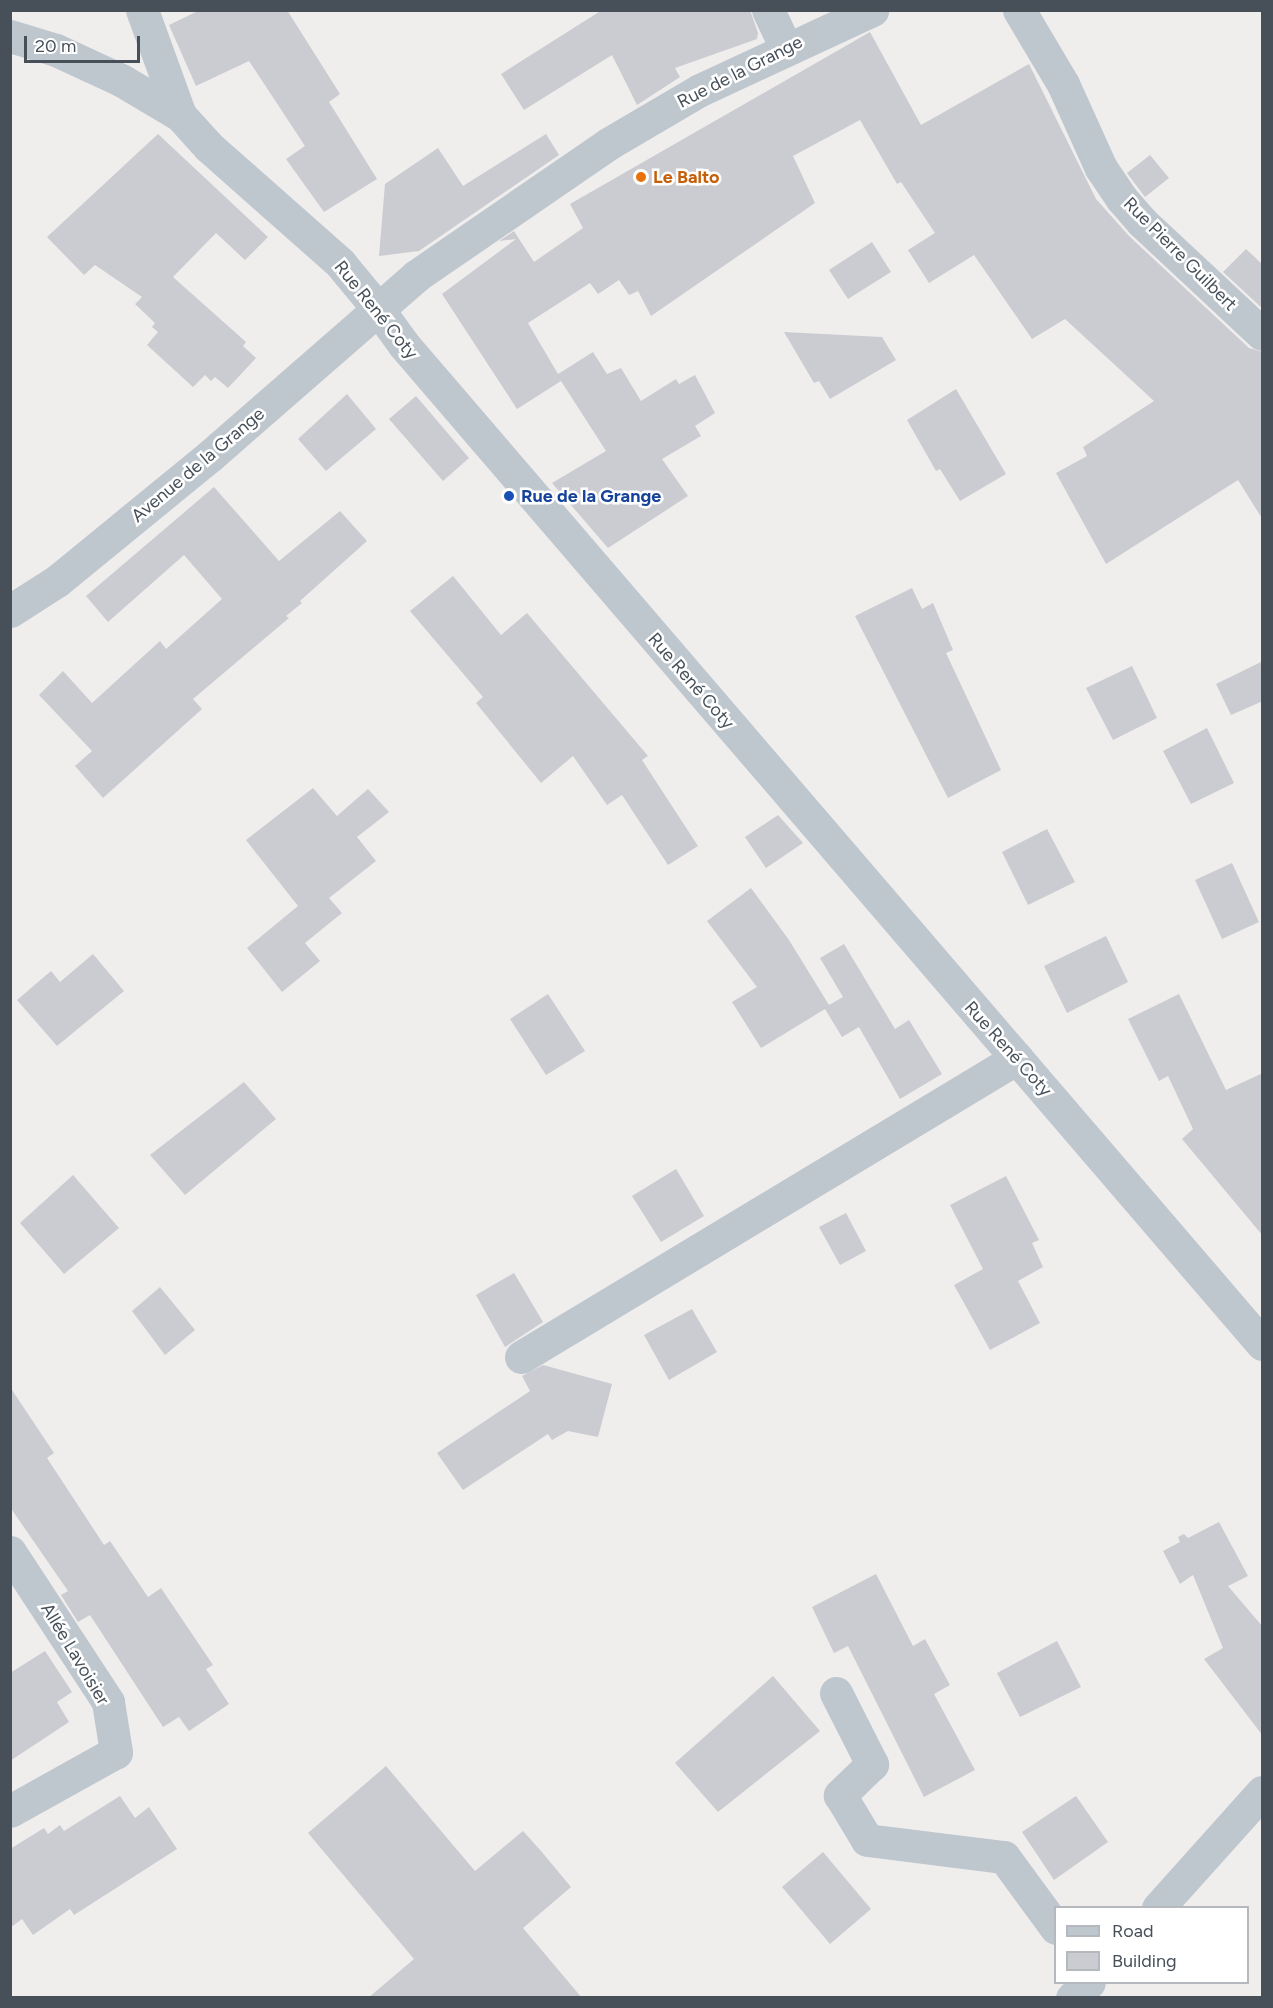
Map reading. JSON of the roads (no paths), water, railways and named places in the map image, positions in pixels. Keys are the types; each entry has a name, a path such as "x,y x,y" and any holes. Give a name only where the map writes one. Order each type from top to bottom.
{"street":[{"name":"Rue René Coty","path":"142,10 180,116 209,147 340,263 412,354 1263,1344"},
{"path":"768,10 786,48"},
{"name":"Rue de la Grange","path":"378,309 416,276 608,144 700,90 786,48 872,10"},
{"name":"Rue Pierre Guilbert","path":"1019,10 1063,84 1101,168 1122,199 1142,222 1263,334"},
{"path":"10,36 57,50 100,70 180,116"},
{"name":"Avenue de la Grange","path":"10,611 67,574 343,343 378,309"},
{"path":"521,1357 1017,1058"},
{"name":"Allée Lavoisier","path":"10,1552 108,1702 116,1752 10,1811"},
{"path":"836,1693 873,1764 840,1795 867,1840 1004,1857 1054,1925"},
{"path":"1160,1906 1263,1792"},
{"path":"1072,1998 1088,1984"}],"place":[{"name":"Le Balto","path":"641,177"},
{"name":"Rue de la Grange","path":"509,496"}]}
